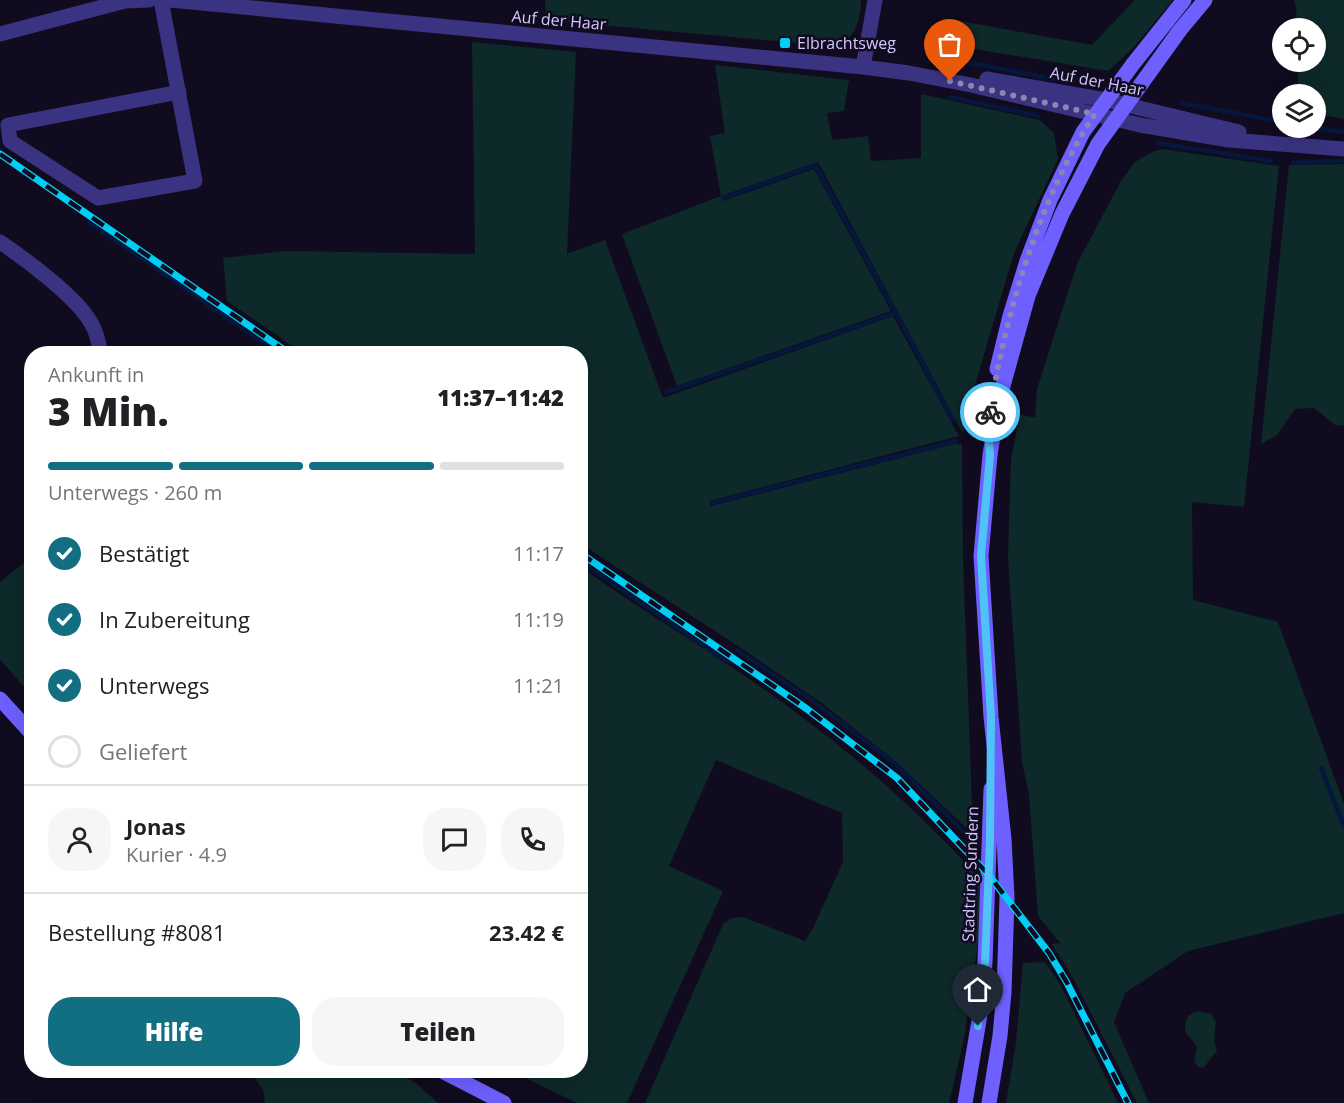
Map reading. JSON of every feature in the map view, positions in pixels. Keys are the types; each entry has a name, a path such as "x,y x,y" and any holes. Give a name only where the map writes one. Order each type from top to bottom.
{"main road":[{"name":"Stadtring Sundern","path":"990,455 988,429 995,381 1010,315 1050,200 1083,132 1095,114 1184,0"},
{"name":"Stadtring Sundern","path":"989,1103 1000,1036 1004,992 1007,898 1004,839 991,717 981,556 990,455 998,404 1028,296 1062,214 1098,144 1114,119 1205,0"},
{"path":"0,699 24,725"},
{"name":"Stadtring Sundern","path":"965,1103 982,1003 985,962 990,840 991,717"},
{"path":"456,1078 504,1103"}],"street":[{"path":"0,34 125,1 149,0"},
{"path":"161,0 179,92 195,181 98,198 10,141 8,125 179,92"},
{"name":"Auf der Haar","path":"170,0 863,67 971,85 1114,119 1229,140 1344,149"},
{"path":"863,67 875,0"},
{"name":"Auf der Haar","path":"909,73 971,76 1106,100 1274,142"},
{"path":"0,242 48,278 82,309 92,324 99,346"}],"green space":[{"path":"545,0 861,0 855,30 846,41 831,46 546,20"},
{"path":"1135,0 1173,0 1133,48 1108,71 938,43 943,18 1092,45"},
{"path":"1294,0 1344,0 1344,119 1326,116 1326,84 1298,84 1298,72 1326,72 1326,18 1297,18"},
{"path":"472,42 576,52 567,254 605,240 663,398 893,316 959,436 709,501 711,506 962,444 963,557 973,834 894,760 823,704 588,549 588,346 292,346 227,301 223,258 286,251 475,254"},
{"path":"715,65 849,80 844,111 827,113 832,140 868,136 871,161 921,158 921,94 1040,120 1054,133 1058,159 1014,253 963,434 818,162 721,196 710,136 725,133"},
{"path":"1162,149 1279,166 1244,507 1192,502 1193,600 1278,622 1344,804 1344,913 1188,951 1125,993 1114,1022 1149,1103 1137,1103 1073,978 1052,944 1060,943 1038,916 1029,795 1022,762 1008,558 1011,459 1020,414 1035,418 1037,389 1077,264 1121,181 1135,162"},
{"path":"1344,164 1344,426 1335,425 1314,408 1295,409 1277,435 1261,444 1289,165"},
{"path":"814,169 891,311 677,386 622,234 721,196 723,201"},
{"path":"24,563 23,686 0,659 0,582"},
{"path":"588,572 776,698 827,736 940,836 981,880 979,935 964,1039 949,1103 645,1103 723,924 732,918 743,917 805,941 843,862 842,813 716,760 669,866 723,891 627,1103 577,1103 525,1078 588,1078"},
{"path":"1045,962 1060,984 1118,1103 1006,1103 1016,1042 1023,963"},
{"path":"1198,1011 1211,1014 1216,1022 1214,1040 1217,1051 1203,1068 1194,1062 1197,1047 1185,1030 1188,1016"},
{"path":"254,1078 407,1078 438,1103 265,1103 263,1089"}],"waterway":[{"path":"945,58 1068,82"},
{"path":"950,97 1038,116"},
{"path":"1182,103 1272,120"},
{"path":"1326,130 1344,132"},
{"path":"1158,143 1271,161"},
{"path":"1293,162 1344,161"},
{"path":"723,198 815,165 896,313"},
{"path":"89,222 267,346"},
{"path":"666,392 896,313 953,420"},
{"path":"712,503 956,441"},
{"path":"588,566 727,662"},
{"path":"737,650 813,701 893,762 972,840"},
{"path":"1321,768 1344,826"}],"railway":[{"path":"0,154 278,346"},
{"path":"588,558 807,709 897,778 988,874 1049,953 1066,981 1128,1103"}],"way so far":[{"path":"950,81 1095,114 1083,132 1050,200 1027,261 1010,315 990,412"}],"place":[{"name":"Elbrachtsweg","path":"785,43"}],"route":[{"path":"978,1026 985,962 990,840 991,717 981,556 990,455 988,429 990,412"}]}
